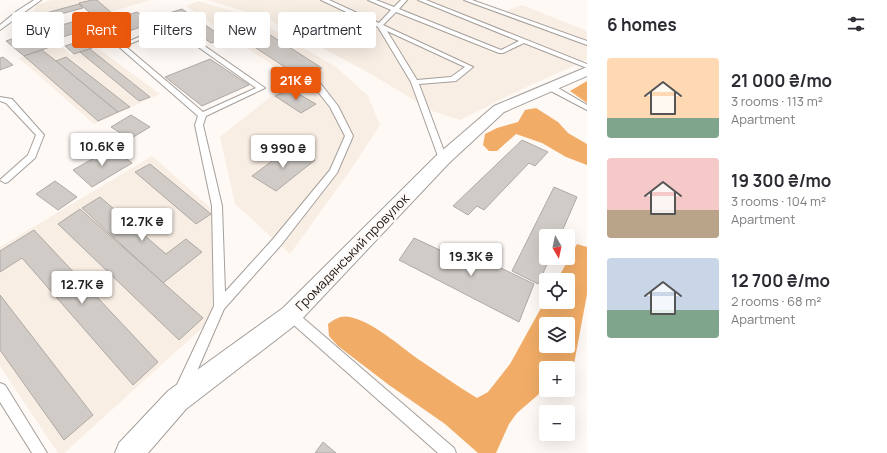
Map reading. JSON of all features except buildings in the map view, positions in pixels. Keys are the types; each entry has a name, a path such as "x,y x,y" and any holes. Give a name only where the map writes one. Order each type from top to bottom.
{"street":[{"name":"Громадянський провулок","path":"129,453 177,400 292,314 443,159 499,109 587,71"}],"lane":[{"path":"0,28 19,12 38,0"},
{"path":"324,0 470,67 453,79 415,82"},
{"path":"371,0 501,52 524,41"},
{"path":"380,25 404,0"},
{"path":"421,0 587,66"},
{"path":"467,0 587,43"},
{"path":"202,115 121,46 171,25 261,88 202,115 199,125 217,206 220,306"},
{"path":"380,25 415,82 443,159"},
{"path":"177,400 220,306 282,236 334,171 349,136 334,106 314,81"},
{"path":"550,87 587,108"},
{"path":"0,100 9,101 40,135 32,156 5,180"},
{"path":"292,314 449,453"},
{"path":"0,390 40,453"}],"shaded area":[{"path":"51,0 92,0 49,12 33,12 36,5"},
{"path":"97,0 151,0 110,12"},
{"path":"207,0 473,0 505,11 522,5 587,31 587,60 531,85 460,120 432,111 369,73 322,48 376,48 376,12 278,12 278,24 270,20 270,12 246,12"},
{"path":"199,1 236,12 214,12 214,25 206,20 206,12 195,12 186,6"},
{"path":"270,28 278,33 278,48 304,48 336,67 368,96 380,125 354,165 290,254 235,204 220,137 293,79 248,48 270,48"},
{"path":"48,48 63,48 71,55 97,48 160,94 94,124 19,58"},
{"path":"587,81 587,103 570,91"},
{"path":"536,108 558,122 568,133 587,144 587,165 566,157 542,143 516,134 497,151 489,151 483,145 485,134 497,128 518,122 525,110"},
{"path":"152,156 214,211 212,319 64,453 58,453 0,366 0,247"},
{"path":"577,244 587,247 587,294 575,361 539,361 539,394 517,413 509,424 496,453 478,453 445,424 389,385 338,346 329,336 328,324 341,317 350,317 368,324 477,398 488,392 510,364 540,309 575,309 575,273 561,273 565,265 575,265 575,248"}]}
